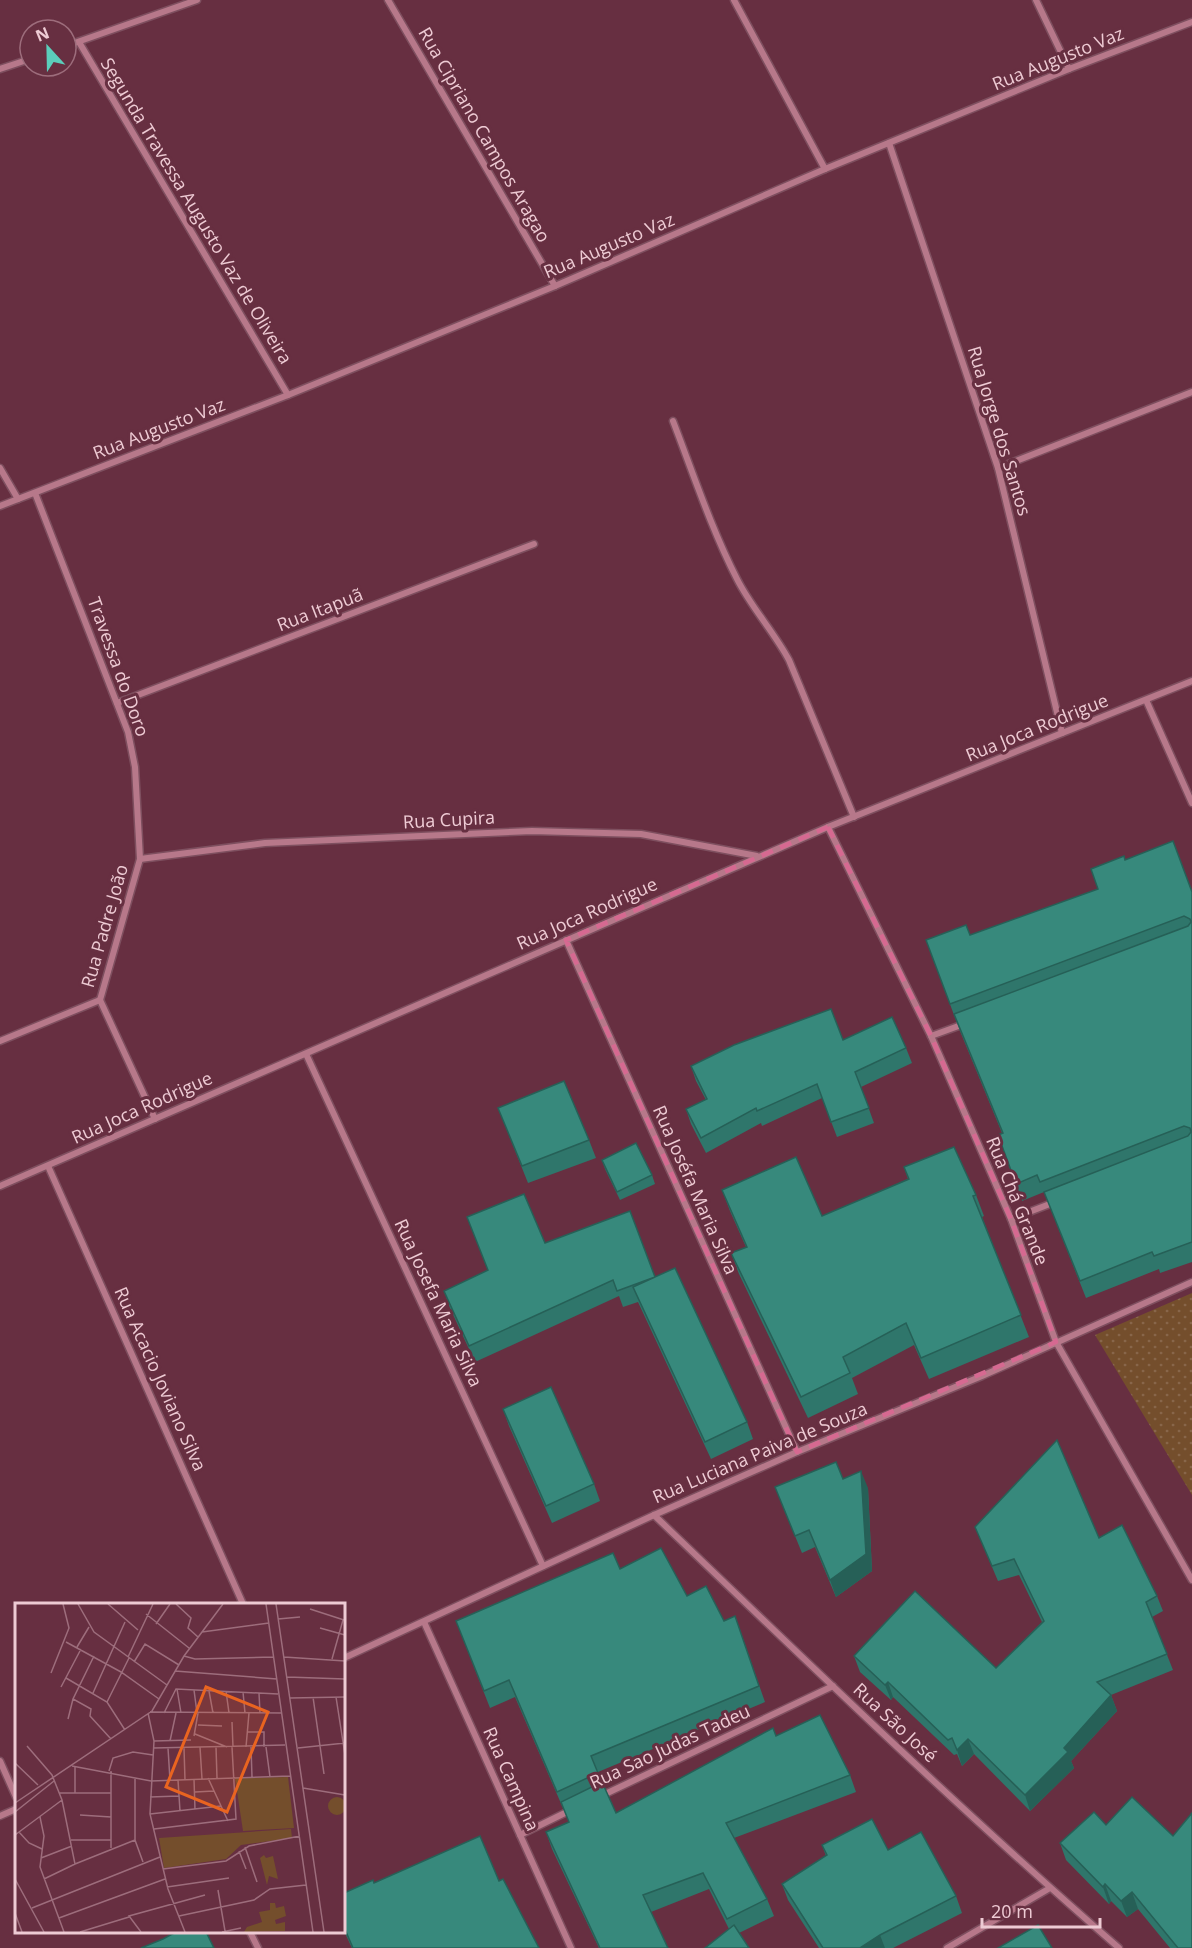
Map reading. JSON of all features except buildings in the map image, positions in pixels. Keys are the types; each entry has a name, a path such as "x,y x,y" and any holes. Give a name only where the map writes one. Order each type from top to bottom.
{"street":[{"path":"79,42 197,0"},
{"name":"Rua Cipriano Campos Aragao","path":"388,0 555,286"},
{"path":"734,0 825,169"},
{"path":"1036,0 1070,69"},
{"name":"Rua Augusto Vaz","path":"0,506 288,395 555,286 825,169 1192,22"},
{"name":"Segunda Travessa Augusto Vaz de Oliveira","path":"79,42 288,395"},
{"path":"0,69 18,63"},
{"name":"Rua Jorge dos Santos","path":"889,143 998,468 1062,733"},
{"path":"998,468 1192,392"},
{"path":"673,421 726,556 738,582 778,639 789,660 854,817"},
{"path":"0,468 18,500"},
{"name":"Travessa do Doro","path":"35,493 128,732 135,767 140,859"},
{"name":"Rua Itapuã","path":"117,703 534,544"},
{"name":"Rua Joca Rodrigue","path":"0,1186 758,856 1192,681"},
{"path":"1146,700 1192,803"},
{"name":"Rua Chá Grande","path":"828,827 930,1036 1011,1219 1056,1342 1192,1580"},
{"name":"Rua Cupira","path":"140,859 265,843 532,831 641,834 758,856"},
{"name":"Rua Padre João","path":"0,1041 100,1000 140,859"},
{"name":"Rua Joséfa Maria Silva","path":"566,940 797,1452"},
{"path":"100,1000 155,1119"},
{"path":"930,1036 974,1020"},
{"name":"Rua Josefa Maria Silva","path":"306,1054 543,1566"},
{"name":"Rua Acacio Joviano Silva","path":"48,1166 242,1603"},
{"path":"1011,1219 1064,1198"},
{"name":"Rua Luciana Paiva de Souza","path":"345,1658 654,1515 797,1452 982,1376 1192,1282"},
{"name":"Rua São José","path":"654,1515 833,1686 1050,1888 1119,1948"},
{"name":"Rua Campina","path":"424,1622 571,1948"},
{"name":"Rua Sao Judas Tadeu","path":"595,1799 833,1686"},
{"path":"0,1761 15,1795"},
{"path":"0,1816 15,1809"},
{"name":"Rua Sao Judas Tadeu","path":"520,1835 574,1809"},
{"path":"947,1948 1050,1888"},
{"path":"250,1933 258,1948"}],"highlighted area":[{"path":"828,827 931,1036 1011,1219 1056,1342 797,1452 566,940"}],"shaded area":[{"path":"1192,1293 1192,1495 1095,1335"}]}
